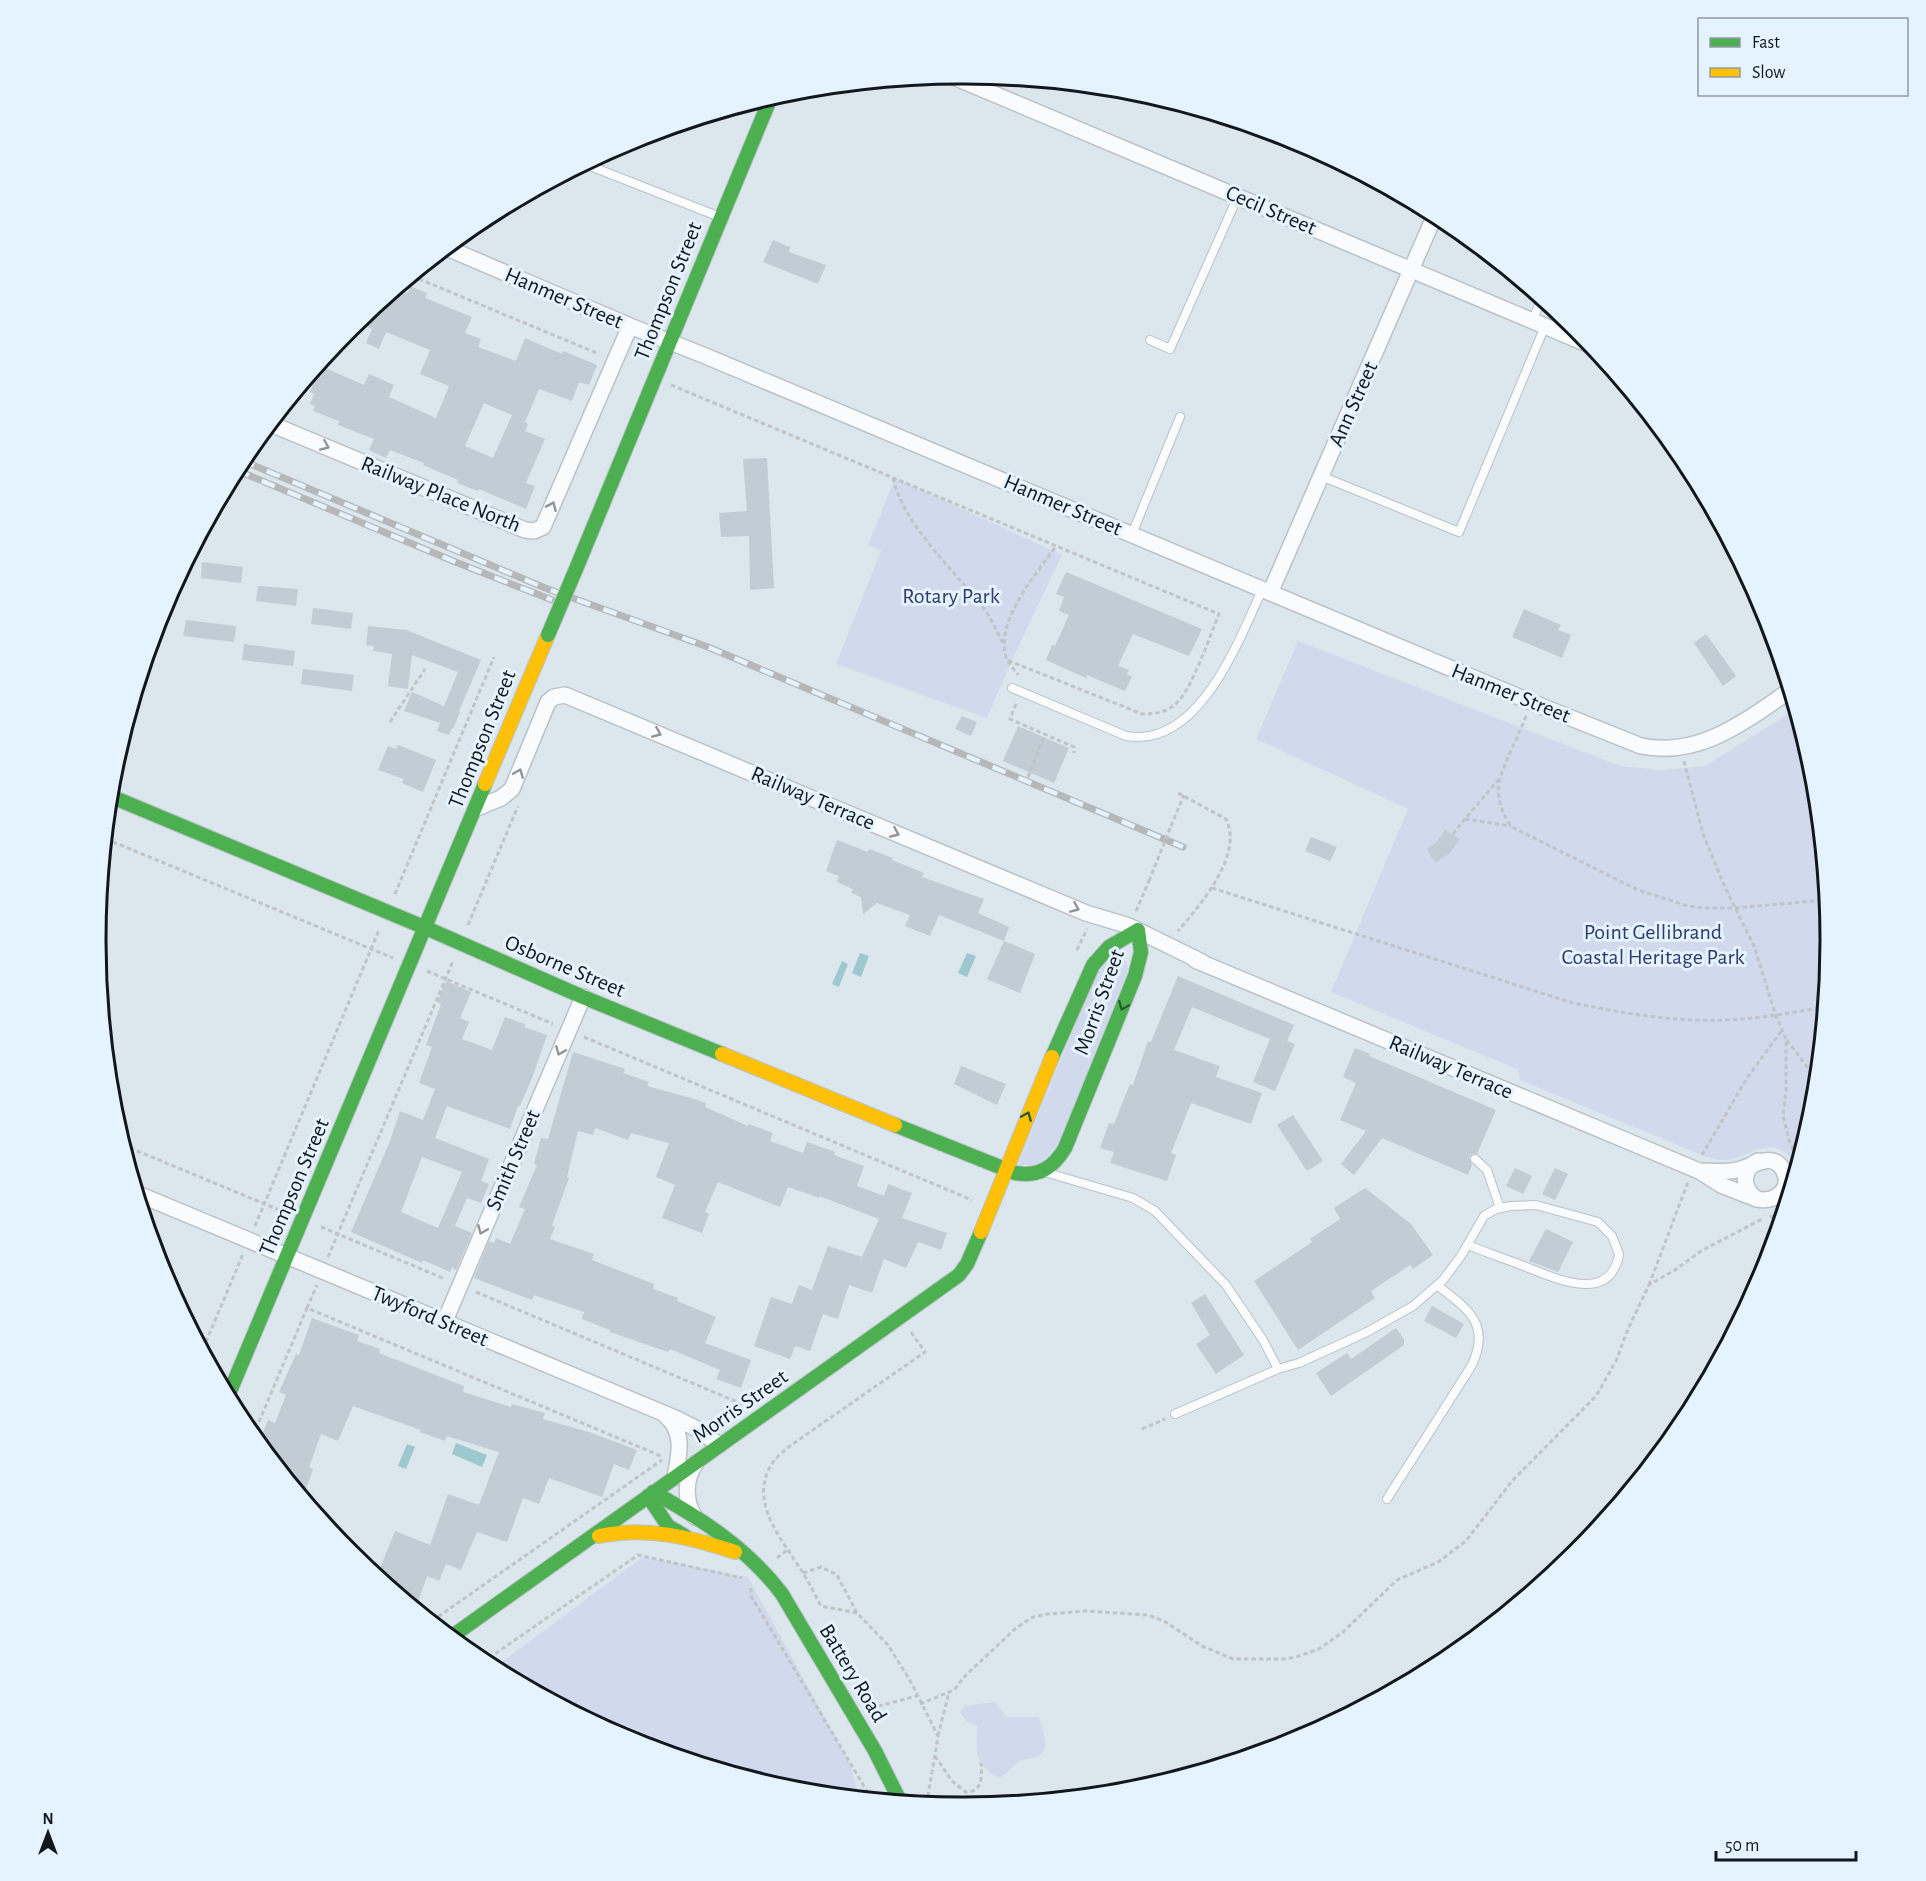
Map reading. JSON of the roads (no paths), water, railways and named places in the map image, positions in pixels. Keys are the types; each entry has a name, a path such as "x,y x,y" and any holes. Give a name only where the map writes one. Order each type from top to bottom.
{"street":[{"name":"Cecil Street","path":"971,84 1571,337"},
{"name":"Thompson Street","path":"232,1386 477,808 492,767 767,107"},
{"name":"Ann Street","path":"1266,591 1321,476 1431,223"},
{"name":"Hanmer Street","path":"455,251 1641,746 1682,748 1708,740 1740,725 1783,695"},
{"name":"Railway Place North","path":"278,427 525,530 534,531 543,527 630,326"},
{"name":"Railway Terrace","path":"477,808 501,798 512,789 548,702 554,697 565,695 1086,913 1138,930 1202,962 1697,1170 1716,1182 1757,1199"},
{"name":"Osborne Street","path":"119,800 426,928 583,997 1005,1170"},
{"name":"Morris Street","path":"458,1632 901,1318 962,1272 1092,967 1106,948 1138,930 1141,944 1135,976 1065,1148 1058,1160 1044,1172"},
{"name":"Railway Terrace","path":"1135,976 1145,954 1153,948 1202,962"},
{"name":"Smith Street","path":"444,1323 583,997"},
{"name":"Railway Terrace","path":"1697,1170 1736,1170 1758,1161"},
{"path":"1781,1193 1778,1197 1768,1200 1757,1199 1747,1189 1745,1180 1750,1166 1758,1161 1774,1161 1782,1168 1786,1177"},
{"path":"1005,1170 1023,1176 1044,1172"},
{"name":"Twyford Street","path":"147,1198 658,1411 699,1430 719,1445"},
{"path":"658,1411 672,1422 679,1435 675,1477"},
{"path":"698,1461 690,1473 687,1494 691,1511 698,1520"},
{"name":"Battery Road","path":"651,1494 686,1510 763,1570 782,1594 875,1751 897,1794"},
{"name":"Battery Road","path":"651,1494 671,1529 697,1541"},
{"name":"Battery Road","path":"590,1538 634,1530 662,1533 735,1552 763,1570"}],"lane":[{"path":"594,167 721,217"},
{"path":"1150,340 1170,349 1238,196"},
{"path":"1321,476 1459,531 1539,324 1541,309"},
{"path":"1132,534 1180,417"},
{"path":"1012,688 1126,736 1145,737 1160,733 1192,712 1214,687 1266,591"},
{"path":"1475,1159 1487,1170 1500,1208"},
{"path":"1044,1172 1133,1197 1155,1211 1226,1285 1263,1340 1278,1369"},
{"path":"1175,1414 1278,1369 1299,1363 1383,1324 1413,1306 1438,1286 1451,1271 1484,1216 1492,1210 1536,1205 1598,1222 1609,1232 1618,1252 1618,1260 1610,1276 1599,1282 1564,1282 1468,1245"},
{"path":"1387,1499 1472,1365 1479,1348 1478,1326 1472,1315 1438,1286"}],"railway":[{"path":"251,464 545,588 708,647 1183,847"},
{"path":"245,474 552,600"}],"park label":[{"name":"Rotary Park","path":"951,596"},
{"name":"Point Gellibrand Coastal Heritage Park","path":"1653,944"}]}
